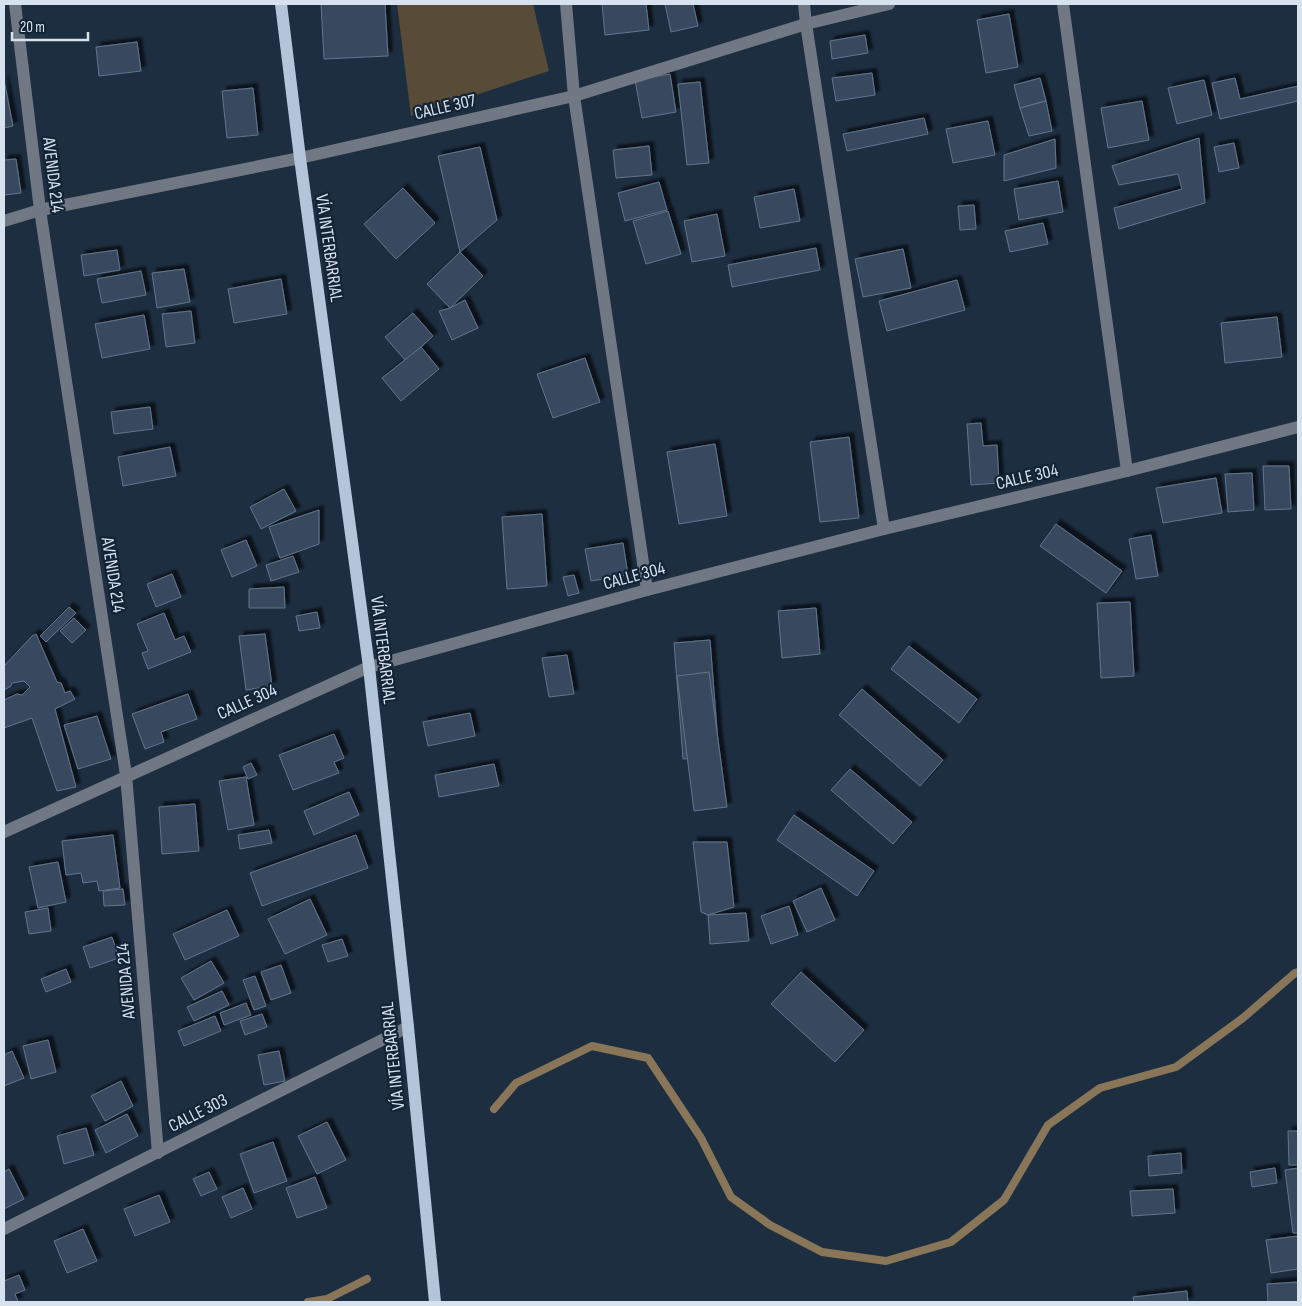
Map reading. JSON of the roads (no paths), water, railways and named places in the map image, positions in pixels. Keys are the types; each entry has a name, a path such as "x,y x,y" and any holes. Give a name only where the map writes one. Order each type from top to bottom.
{"main road":[{"name":"VÍA INTERBARRIAL","path":"281,4 368,667 408,1027 435,1302"}],"street":[{"name":"AVENIDA 214","path":"15,4 40,210 126,775 158,1153"},
{"path":"566,4 574,96 647,590"},
{"path":"804,4 884,529"},
{"name":"CALLE 307","path":"4,221 40,210 300,158 574,96 806,24 889,4"},
{"path":"1063,4 1128,471"},
{"name":"CALLE 304","path":"4,832 126,775 368,667 647,590 884,529 1128,471 1298,427"},
{"name":"CALLE 303","path":"4,1229 408,1027"}],"waterway":[{"path":"494,1109 516,1083 592,1046 648,1058 701,1138 731,1197 770,1225 822,1252 886,1261 951,1242 1004,1200 1048,1125 1100,1088 1176,1067 1243,1018 1298,972"},
{"path":"308,1302 327,1299 367,1279"}]}
